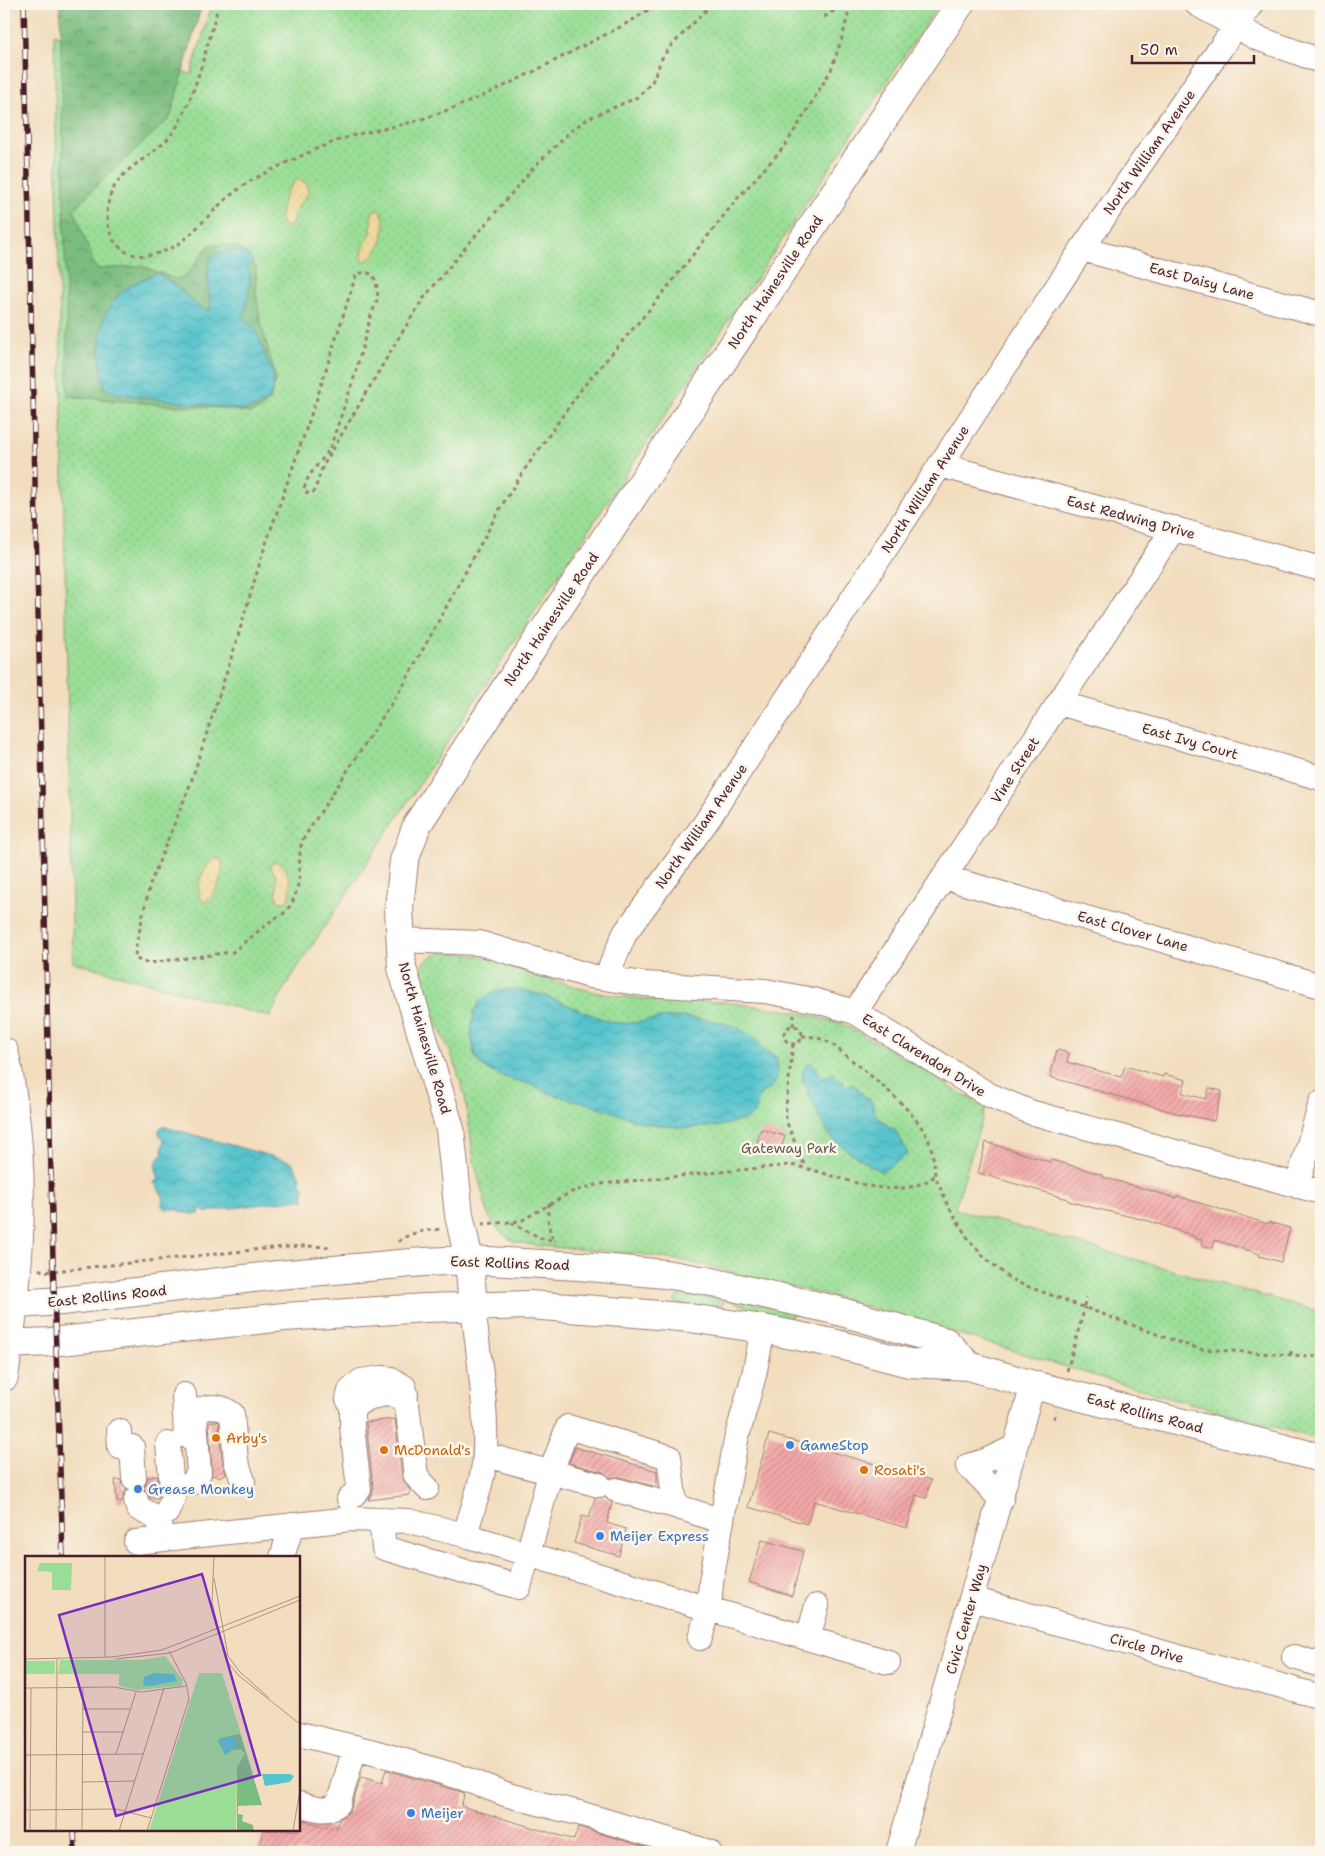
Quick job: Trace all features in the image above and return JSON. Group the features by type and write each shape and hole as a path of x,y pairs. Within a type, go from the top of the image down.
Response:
{"main road":[{"name":"North Hainesville Road","path":"473,1306 469,1260 459,1215 450,1129 402,968 399,908 404,861 416,825 960,4"},
{"path":"4,1052 12,1096 19,1161 18,1269 9,1305 4,1377"},
{"name":"East Rollins Road","path":"9,1305 145,1292 278,1275 469,1260 579,1266 650,1273 743,1289 835,1310 946,1342 969,1366"},
{"name":"East Rollins Road","path":"6,1344 51,1342 284,1317 364,1311 529,1305 636,1313 705,1320 763,1329 837,1344 909,1363 969,1366 1033,1385 1321,1458"}],"street":[{"path":"1197,4 1257,38 1321,61"},
{"name":"North William Avenue","path":"606,978 625,933 706,822 1082,248 1251,4"},
{"name":"East Daisy Lane","path":"1082,248 1321,314"},
{"name":"East Redwing Drive","path":"940,465 1321,569"},
{"name":"Vine Street","path":"855,1012 1174,528"},
{"name":"East Ivy Court","path":"1059,703 1321,778"},
{"name":"East Clover Lane","path":"944,876 1321,986"},
{"name":"East Clarendon Drive","path":"401,940 479,943 590,976 644,984 765,991 813,1000 855,1012 989,1095 1030,1112 1321,1192"},
{"path":"1297,1186 1321,1103"},
{"path":"465,1535 479,1487 485,1454 484,1418 473,1306"},
{"path":"700,1638 709,1609 711,1582 736,1440 754,1375 763,1329"},
{"path":"349,1499 359,1489 352,1427 352,1406 348,1399 350,1391 361,1381 382,1378 391,1379 404,1387 416,1476 427,1488"},
{"name":"Civic Center Way","path":"898,1852 1033,1385"},
{"path":"184,1395 186,1443 193,1482 198,1473 195,1417 208,1407 224,1408 232,1414 236,1461 243,1481"},
{"path":"381,1519 384,1548 519,1587 551,1471 568,1427 669,1457 675,1506"},
{"path":"125,1441 138,1508 160,1529"},
{"path":"160,1529 173,1498 168,1444"},
{"path":"1000,1500 968,1466 986,1461 1016,1447"},
{"path":"485,1454 518,1465 551,1471 675,1506 722,1521"},
{"path":"136,1542 160,1529 292,1525 334,1520 381,1519 409,1521 465,1535 888,1662"},
{"path":"282,1556 292,1525"},
{"name":"Circle Drive","path":"972,1599 1321,1697"},
{"path":"808,1638 817,1606"},
{"path":"1294,1658 1321,1665"},
{"path":"300,1734 355,1747 463,1778 508,1795 601,1819 709,1852"},
{"path":"300,1804 322,1810 336,1806 339,1802 355,1747"}],"path":[{"path":"219,4 193,89 178,125 171,137 163,145 130,168 111,193 107,216 109,231 119,246 132,254 139,256 152,255 162,252 185,239 234,192 267,172 354,135 424,118 513,83 628,23 656,4"},
{"path":"712,4 663,56 652,82 645,91 631,100 587,119 572,130 535,166 460,254 423,300 398,339 324,466 314,492 310,494 304,491 304,483 324,459 330,448 354,378 371,315 378,298 376,281 372,274 364,272 356,275 317,398 266,543 190,785 150,884 136,946 135,957 141,962 149,963 233,952 272,920 286,912 291,906 299,880 300,850 303,839 404,684 502,505 583,387 656,303 737,199 784,147 831,70 852,4"},
{"path":"824,17 844,4"},
{"path":"793,1026 794,1011"},
{"path":"793,1026 798,1028 802,1036"},
{"path":"793,1026 788,1029 784,1037 787,1042 792,1044 798,1043 802,1036"},
{"path":"802,1036 809,1036 829,1043 881,1085 904,1107 928,1139 932,1151 935,1176 958,1223 983,1256 996,1268 1021,1284 1200,1349 1321,1357"},
{"path":"792,1044 785,1114 805,1167"},
{"path":"491,1223 521,1221 571,1192 600,1184 790,1165 805,1167 864,1185 887,1189 914,1187 926,1183 935,1176"},
{"path":"550,1203 547,1216 548,1226 554,1241"},
{"path":"511,1223 542,1238 561,1242"},
{"path":"389,1246 407,1235 420,1230 433,1230"},
{"path":"34,1267 44,1272 272,1248 305,1246 342,1248"},
{"path":"1068,1368 1086,1297"},
{"path":"1290,1355 1291,1347"}],"green space":[{"path":"60,4 202,4 170,118 102,180 74,209 96,269 142,266 178,280 190,271 209,245 241,248 256,268 256,293 260,319 276,379 270,399 261,409 251,413 219,408 68,396"},
{"path":"212,4 939,4 286,985 270,1017 73,962 54,34 191,74"},
{"name":"Gateway Park","path":"442,952 499,959 545,978 598,993 651,1000 725,1002 791,1011 840,1023 899,1054 958,1092 986,1106 955,1209 1321,1312 1321,1440 1105,1379 833,1297 689,1262 641,1254 539,1246 515,1242 501,1233 489,1217 474,1161 465,1096 454,1061 424,994 421,975 423,963"},
{"path":"678,1296 717,1297 720,1300 711,1308 676,1304 675,1300"},
{"path":"728,1298 800,1312 791,1315 791,1319 794,1322 745,1314 750,1308 727,1300 720,1306 721,1310 717,1309 716,1306"}],"sand":[{"path":"299,179 307,184 308,193 297,208 291,226 285,227 281,215 283,201 290,188"},
{"path":"378,210 384,222 382,239 374,255 369,260 363,261 362,253 370,235 372,214 373,211"},
{"path":"214,859 221,859 221,877 213,895 205,902 199,892 200,880 206,867"},
{"path":"275,861 284,867 290,883 288,900 280,902 277,899 276,875 270,866"}],"water":[{"path":"222,252 245,252 253,261 248,265 250,286 244,320 249,323 258,335 271,369 273,378 272,392 265,402 244,410 119,394 106,389 101,372 100,339 102,325 106,313 120,293 157,273 173,283 201,309 210,311 208,272 211,258"},
{"path":"507,989 546,996 596,1017 617,1023 633,1023 673,1017 724,1023 741,1029 758,1039 761,1048 776,1057 777,1079 772,1088 761,1093 754,1114 746,1120 719,1126 684,1128 644,1123 590,1104 551,1094 535,1086 501,1076 485,1068 475,1056 471,1035 474,1012 480,1001 494,992"},
{"path":"812,1063 824,1078 834,1073 834,1077 844,1081 843,1085 847,1087 853,1084 865,1097 870,1099 877,1117 886,1123 889,1128 894,1128 908,1154 881,1172 851,1153 830,1136 807,1093 808,1086 802,1083 804,1068"},
{"path":"162,1126 292,1162 300,1176 301,1184 304,1186 304,1201 299,1199 206,1213 200,1209 199,1214 166,1209 162,1205 163,1196 154,1182 159,1180 155,1165 163,1152 164,1141 159,1134"}],"building":[{"path":"1057,1050 1069,1053 1067,1062 1121,1077 1125,1066 1163,1077 1164,1074 1186,1080 1182,1093 1206,1099 1209,1088 1222,1091 1214,1121 1176,1113 1050,1077"},
{"path":"761,1129 785,1136 780,1153 756,1146"},
{"path":"986,1142 1050,1162 1051,1160 1077,1167 1103,1175 1103,1177 1176,1198 1177,1196 1268,1224 1268,1222 1290,1228 1281,1262 1215,1240 1213,1248 1201,1245 1202,1240 1194,1238 1194,1236 1149,1221 1068,1201 1068,1199 978,1173"},
{"name":"McDonald's","path":"395,1419 402,1478 410,1490 410,1495 368,1500 372,1494 373,1487 366,1422"},
{"path":"209,1422 219,1422 222,1462 226,1474 217,1477 216,1475 212,1476"},
{"path":"769,1434 931,1480 926,1498 916,1495 907,1528 814,1501 807,1524 748,1507"},
{"path":"575,1447 657,1471 657,1487 620,1477 610,1478 603,1472 569,1463"},
{"path":"157,1476 159,1496 158,1498 150,1498 143,1488 148,1477"},
{"path":"115,1480 121,1480 122,1485 127,1490 123,1496 123,1501 117,1502"},
{"name":"Meijer Express","path":"605,1497 612,1503 607,1523 626,1529 619,1556 574,1543 582,1516 589,1518 595,1498"},
{"path":"762,1540 803,1551 792,1596 749,1582"},
{"name":"Meijer","path":"386,1770 465,1793 461,1806 574,1840 578,1827 656,1850 656,1852 258,1852 264,1831 300,1831 300,1819 336,1830 339,1819 349,1812 352,1806 361,1777 382,1783"}],"railway":[{"path":"24,4 53,1261 63,1556"},
{"path":"74,1831 75,1852"}],"place":[{"name":"Arby's","path":"216,1438"},
{"name":"GameStop","path":"790,1445"},
{"name":"McDonald's","path":"384,1450"},
{"name":"Rosati's","path":"864,1470"},
{"name":"Grease Monkey","path":"138,1489"},
{"name":"Meijer Express","path":"600,1536"},
{"name":"Meijer","path":"411,1813"}]}
